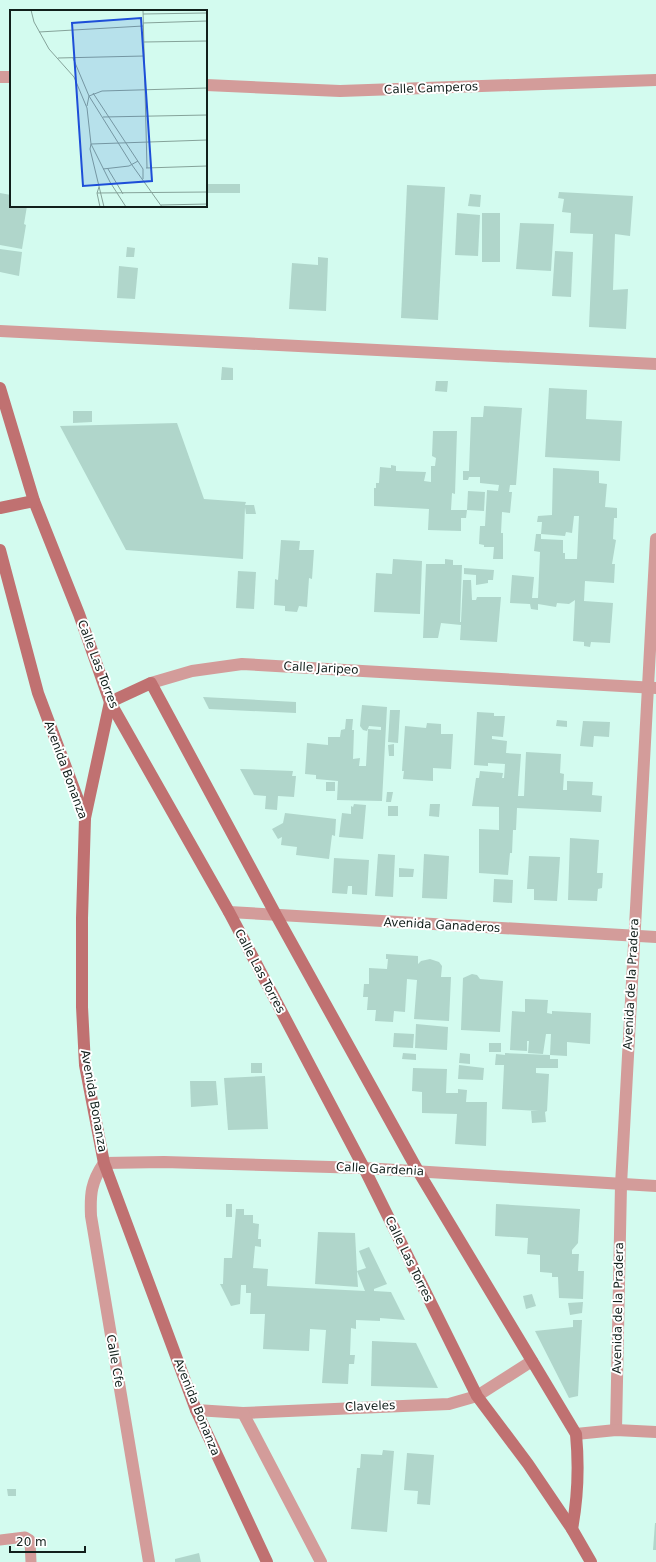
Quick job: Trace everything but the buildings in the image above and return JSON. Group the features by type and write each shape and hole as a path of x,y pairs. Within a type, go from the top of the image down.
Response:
{"street":[{"name":"Calle Camperos","path":"207,85 340,90 656,80"},
{"path":"0,331 656,364"},
{"name":"Calle Las Torres","path":"0,388 34,501 79,614 110,702 229,912 364,1168 477,1396 528,1464 572,1529 591,1562"},
{"path":"0,508 34,501"},
{"name":"Avenida de la Pradera","path":"616,1430 621,1185 633,936 652,688 656,539"},
{"name":"Avenida Bonanza","path":"0,550 38,693 85,818 82,918 82,1007 85,1065 104,1163 196,1410 267,1562"},
{"name":"Calle Jaripeo","path":"110,702 151,683 192,672 242,664 652,688"},
{"path":"151,683 276,915 418,1171 576,1434 579,1466 576,1509 572,1529"},
{"path":"85,818 110,702"},
{"name":"Avenida Ganaderos","path":"229,912 656,937"},
{"name":"Calle Gardenia","path":"104,1163 164,1162 364,1168 656,1186"},
{"name":"Calle Cfe","path":"104,1163 95,1176 90,1199 91,1216 149,1562"},
{"name":"Claveles","path":"196,1410 243,1413 450,1404 477,1396 532,1360"},
{"path":"243,1413 321,1562"},
{"path":"576,1434 616,1430 656,1432"}],"lane":[{"path":"0,1540 25,1537 30,1540 31,1562"}]}
